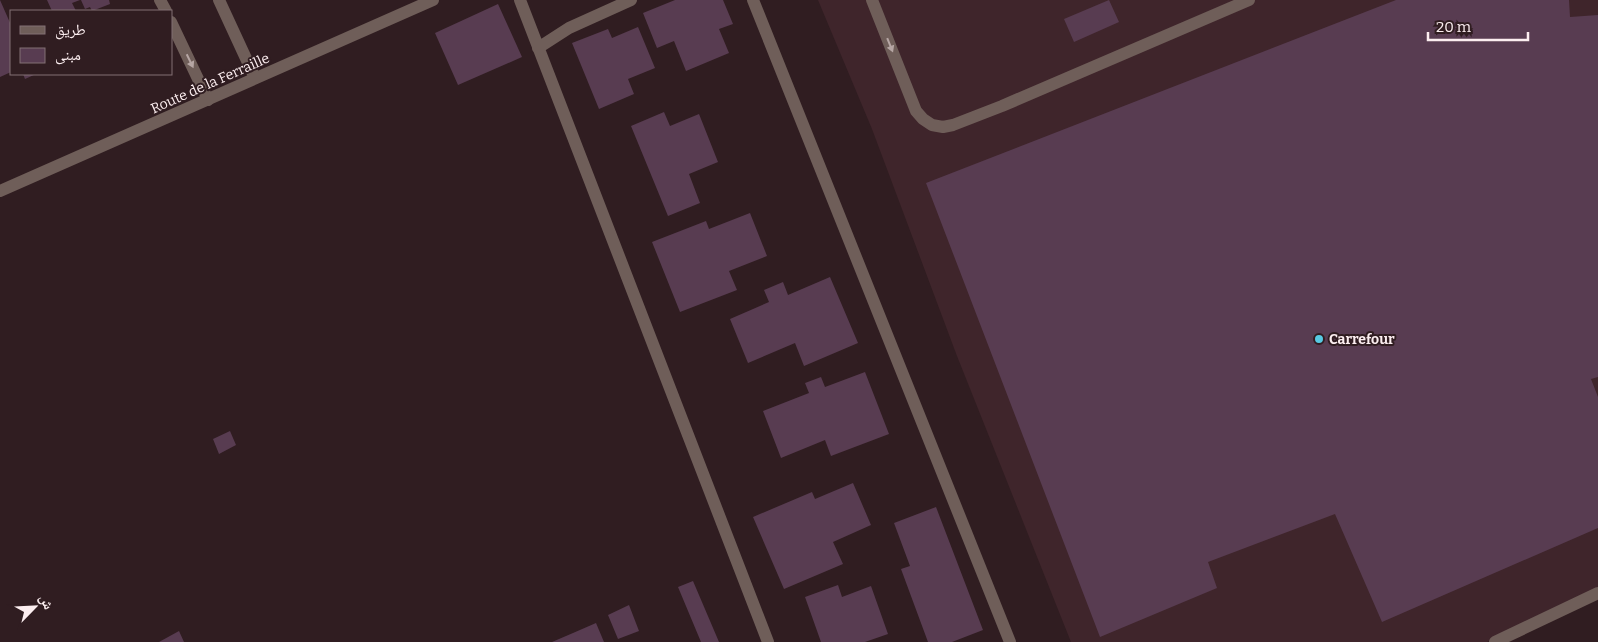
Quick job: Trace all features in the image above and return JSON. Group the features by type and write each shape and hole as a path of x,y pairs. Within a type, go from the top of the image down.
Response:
{"street":[{"path":"219,0 255,78"},
{"name":"Route de la Ferraille","path":"0,191 432,0"},
{"path":"520,0 768,642"},
{"path":"538,48 569,28 631,0"},
{"path":"753,0 1010,642"},
{"path":"872,0 916,111 932,125 943,127 1002,106 1249,0"},
{"path":"172,24 208,100"},
{"path":"1495,642 1598,593"}],"shaded area":[{"name":"Carrefour","path":"818,0 1598,0 1598,596 1487,642 1071,642 957,356 872,129"}],"building":[{"path":"0,0 10,23 10,72 0,77"},
{"path":"47,0 80,0 72,3 76,10 52,10"},
{"path":"81,0 109,0 110,4 95,10 92,10 90,7 85,9"},
{"path":"675,0 723,0 733,24 719,29 729,53 686,71 674,41 657,48 643,13"},
{"path":"1109,0 1119,22 1074,42 1064,19"},
{"name":"Carrefour","path":"1396,0 1569,0 1570,17 1598,15 1598,377 1591,379 1598,397 1598,528 1382,622 1335,514 1208,562 1217,588 1100,637 926,183"},
{"path":"498,4 522,57 458,85 435,33"},
{"path":"638,27 655,68 628,79 634,94 599,109 572,43 608,29 612,38"},
{"path":"23,75 34,75 25,79"},
{"path":"664,112 670,126 699,114 718,162 689,174 700,203 668,216 631,126"},
{"path":"750,213 767,256 729,271 737,290 680,312 652,242 706,221 709,229"},
{"path":"830,277 858,343 804,366 795,343 748,363 730,319 769,302 764,290 783,282 788,295"},
{"path":"865,372 889,434 831,456 825,440 781,458 763,411 809,393 805,383 821,377 825,387"},
{"path":"230,431 236,445 219,454 213,439"},
{"path":"853,483 871,525 833,542 843,564 784,589 753,517 812,492 815,499"},
{"path":"936,507 983,630 952,642 928,642 901,569 910,566 894,523"},
{"path":"693,581 719,642 701,642 678,587"},
{"path":"838,585 842,597 871,586 888,634 865,642 821,642 805,597"},
{"path":"629,605 639,631 618,639 608,615"},
{"path":"596,623 604,642 552,642 573,633"},
{"path":"179,631 184,642 159,642"}],"place":[{"name":"Carrefour","path":"1319,339"}]}
